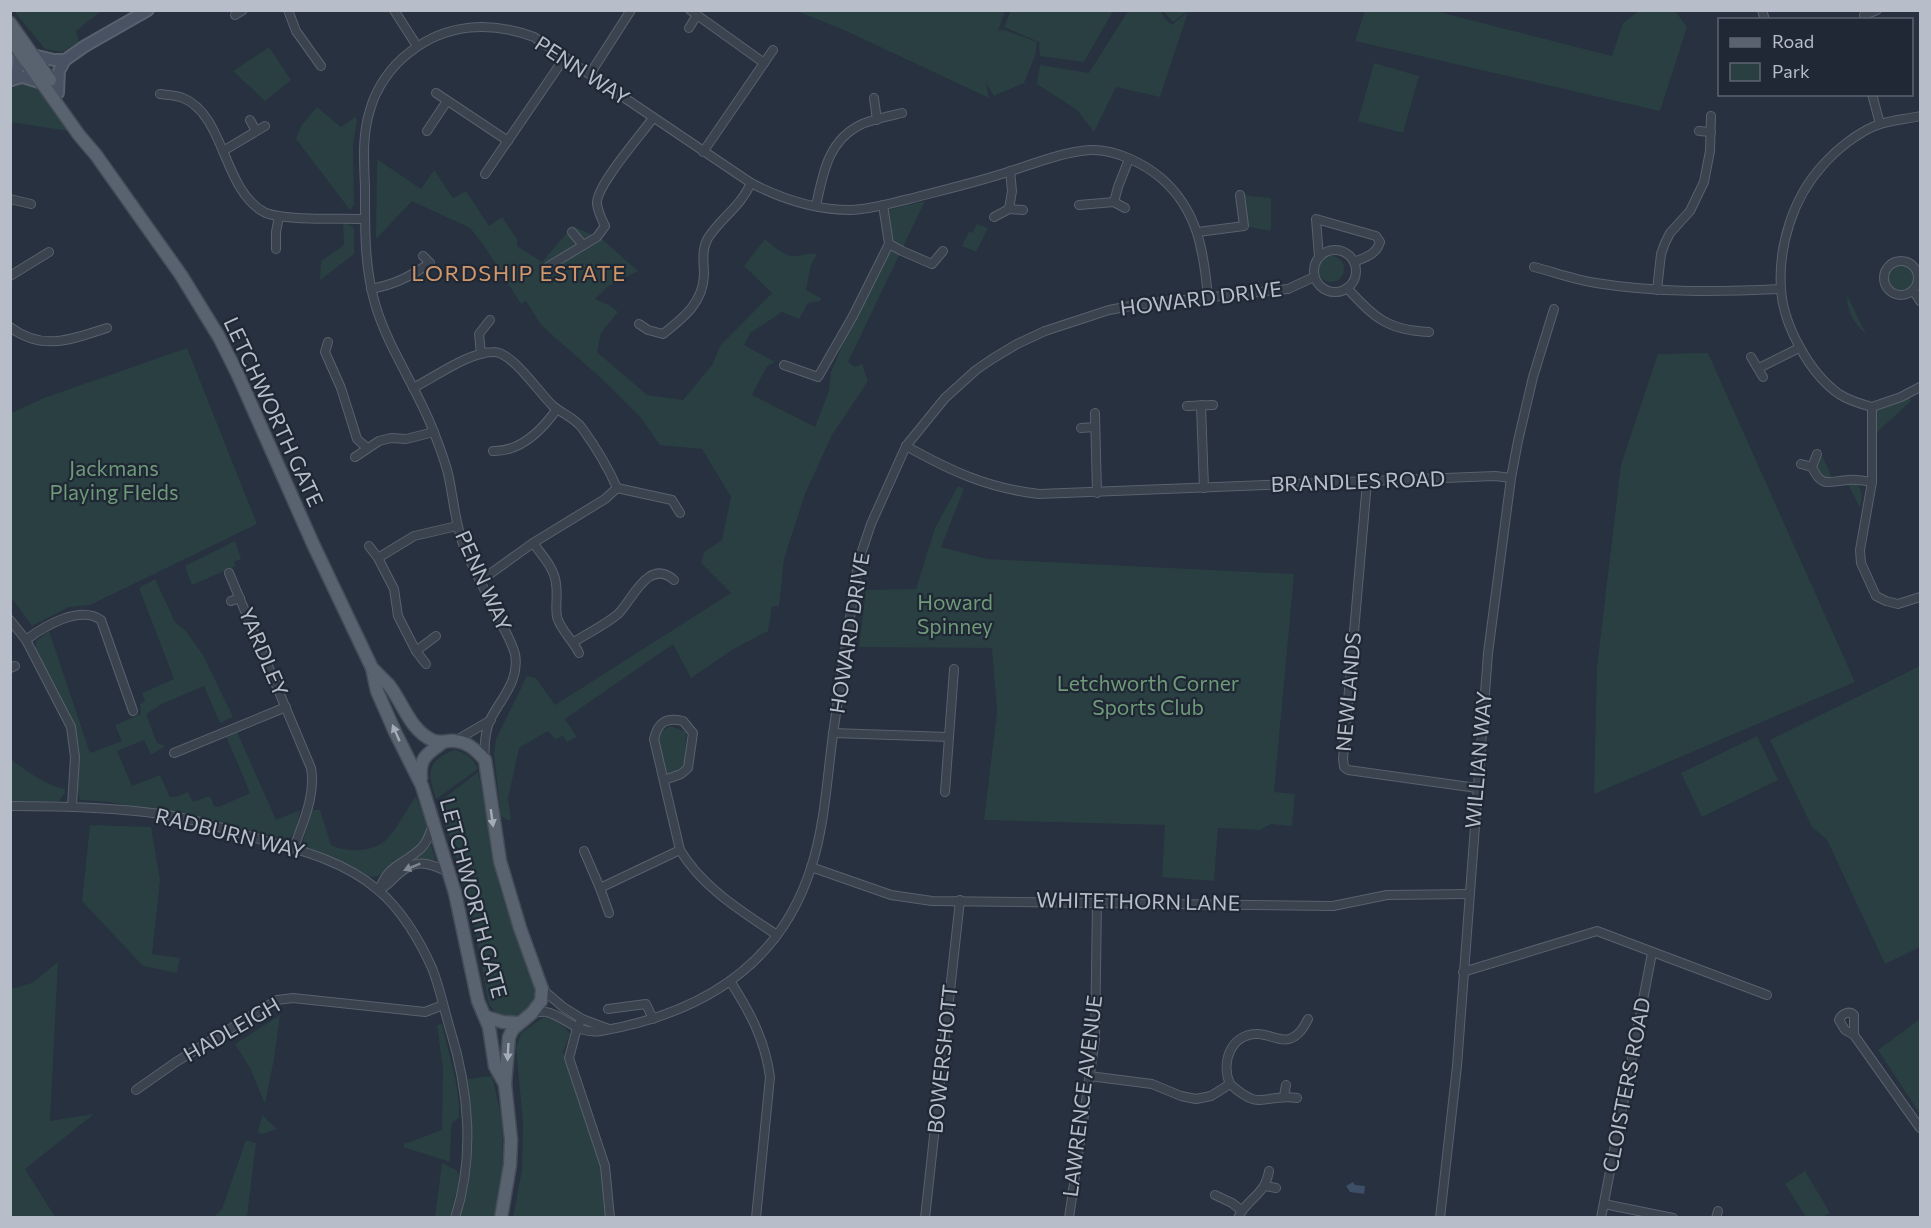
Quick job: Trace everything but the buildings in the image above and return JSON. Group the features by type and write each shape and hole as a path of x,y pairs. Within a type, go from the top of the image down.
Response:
{"main road":[{"name":"LETCHWORTH GATE","path":"10,23 91,140 96,155"},
{"name":"LETCHWORTH GATE","path":"10,38 180,275 219,337 345,614 372,668 377,691 407,759 422,786"},
{"name":"LETCHWORTH GATE","path":"372,668 389,686 411,722 421,732 431,740 449,742 476,749 484,760 500,861 520,928 542,989 541,1000 532,1013 519,1023 503,1022 486,1017 478,1001 450,873 422,786 420,766 427,753 449,742"},
{"path":"486,1017 495,1066 506,1084"},
{"path":"501,1218 510,1165 511,1140 506,1084 509,1037 519,1023"}],"street":[{"path":"58,93 59,71 65,60 148,10"},
{"path":"288,10 299,35 321,66"},
{"path":"394,10 417,46"},
{"path":"590,74 631,10"},
{"path":"1863,15 1877,10"},
{"path":"689,28 694,13 764,63"},
{"name":"PENN WAY","path":"484,760 486,736 491,720 503,702 516,672 514,654 466,551 457,526 449,475 434,432 377,309 371,289 365,246 365,138 370,109 375,96 393,68 417,46 442,33 478,27 498,27 534,37 751,183 784,199 816,206 851,210 883,205 1050,158 1091,150 1107,151 1144,166 1167,184 1181,199 1198,232 1205,266 1208,298"},
{"path":"11,80 18,68 19,50"},
{"path":"703,152 773,50"},
{"path":"33,55 65,60"},
{"path":"485,174 566,57"},
{"path":"11,80 30,78 42,83"},
{"path":"436,93 508,141"},
{"path":"160,94 183,98 197,107 204,115 223,151 234,178 250,201 264,212 279,216 365,219"},
{"path":"1873,96 1880,124"},
{"path":"874,98 877,120"},
{"path":"428,131 447,101"},
{"path":"816,206 823,171 836,143 861,125 902,113"},
{"path":"1658,290 1661,254 1665,243 1670,233 1690,211 1704,182 1709,160 1711,116"},
{"path":"1920,116 1880,124 1849,142 1822,165 1798,199 1784,248 1781,289 1788,320 1799,348 1822,378 1839,394 1872,407 1901,397 1920,387"},
{"path":"549,266 597,237 605,226 597,205 601,190 652,118"},
{"path":"250,120 256,131"},
{"path":"223,151 265,126"},
{"path":"1699,131 1711,132"},
{"path":"1114,202 1129,159"},
{"path":"1010,171 1012,191 1010,209"},
{"path":"639,324 648,330 663,334 693,307 702,293 703,257 708,238 741,201 751,183"},
{"path":"1198,232 1244,226 1240,195"},
{"path":"10,199 31,204"},
{"path":"1079,205 1114,202 1125,208"},
{"path":"784,365 818,377 853,316 889,244 883,205"},
{"path":"994,217 1010,209 1023,210"},
{"path":"276,249 279,216"},
{"path":"1319,257 1334,250 1348,255 1354,262 1355,277 1347,288 1334,292 1327,290 1314,277 1314,268 1319,257 1316,219 1376,236 1380,242 1378,249 1373,254 1354,262"},
{"path":"572,232 584,245"},
{"path":"889,244 932,264 943,251"},
{"path":"10,276 49,252"},
{"path":"371,289 397,283 411,276 430,263 423,256"},
{"path":"1898,261 1910,263 1917,272 1918,280 1913,290 1907,294 1898,295 1888,289 1885,284 1887,268 1898,261"},
{"path":"1534,267 1595,283 1658,290 1713,293 1781,289"},
{"name":"HOWARD DRIVE","path":"532,1013 546,1012 577,1028 597,1032 653,1019 697,1003 730,981 766,949 777,934 801,894 812,867 818,841 858,563 871,524 906,446 929,415 959,384 975,370 1017,344 1070,321 1109,310 1288,289 1314,277"},
{"path":"1347,288 1363,306 1396,328 1429,332"},
{"path":"1913,290 1920,301"},
{"name":"WILLIAN WAY","path":"1440,1218 1457,1066 1488,653 1511,478 1533,377 1554,309"},
{"path":"482,354 479,334 490,320"},
{"path":"11,330 30,338 58,342 73,340 107,328"},
{"path":"328,342 325,352 357,439 367,448"},
{"path":"1759,368 1799,348"},
{"path":"413,388 445,370 482,354 493,352 506,355 557,409 582,427 612,474 617,488"},
{"path":"1751,357 1763,377"},
{"path":"1201,405 1204,488"},
{"path":"1187,406 1213,405"},
{"path":"1872,407 1872,482 1860,550 1861,563 1876,596 1898,604 1920,597"},
{"path":"493,451 504,452 516,447 543,427 557,409"},
{"path":"1095,413 1097,493"},
{"path":"1081,428 1095,427"},
{"path":"355,457 379,441 391,438 406,439 434,432"},
{"name":"BRANDLES ROAD","path":"906,446 959,474 1003,489 1038,494 1495,476 1511,478"},
{"path":"1812,467 1817,454"},
{"path":"1801,464 1812,467 1818,478 1828,483 1847,480 1872,482"},
{"name":"NEWLANDS","path":"1367,482 1342,759 1344,767 1348,770 1477,788"},
{"path":"617,488 672,500 680,513"},
{"path":"480,581 534,543 605,499 617,488"},
{"path":"378,558 414,536 457,526"},
{"path":"534,543 554,574 557,618 579,653"},
{"path":"369,546 394,589 398,616 416,651 426,664"},
{"name":"YARDLEY","path":"229,573 313,776 311,797 294,848"},
{"path":"574,642 617,614 644,580 660,574 665,574 674,580"},
{"name":"YARDLEY","path":"231,601 240,597"},
{"path":"26,640 46,627 76,614 95,615 101,620 134,701 133,711"},
{"path":"10,620 26,640 71,727 75,757 72,806"},
{"path":"416,651 436,636"},
{"path":"945,792 954,669"},
{"name":"YARDLEY","path":"174,753 186,753 286,707"},
{"path":"664,780 684,772 689,764 693,733 683,721 671,719 662,722 656,728 654,739 680,850 689,865 711,888 777,934"},
{"name":"PENN WAY","path":"449,742 491,720"},
{"path":"833,733 949,737"},
{"name":"RADBURN WAY","path":"10,806 72,806 171,816 294,848 343,867 379,890 411,930 432,969 458,1056 468,1131 465,1182 455,1218"},
{"path":"379,890 384,877 391,870 421,849 429,837 433,823"},
{"path":"600,888 680,850"},
{"path":"584,851 609,913"},
{"path":"379,890 390,885 405,868 418,863 433,865 450,873"},
{"name":"WHITETHORN LANE","path":"812,867 891,895 922,900 1334,906 1388,895 1469,894"},
{"name":"BOWERSHOTT","path":"925,1218 960,900"},
{"name":"LAWRENCE AVENUE","path":"1069,1218 1096,1019 1097,902"},
{"path":"1463,972 1597,931 1767,995"},
{"name":"CLOISTERS ROAD","path":"1601,1218 1652,953"},
{"path":"730,981 755,1023 767,1055 770,1077 756,1218"},
{"path":"542,989 582,1019 609,1029"},
{"name":"HADLEIGH","path":"136,1090 176,1062 277,1000 293,998 424,1012 443,1005"},
{"path":"608,1009 646,1004 653,1019"},
{"path":"582,1019 577,1028 569,1058 605,1166 610,1218"},
{"path":"1297,1098 1284,1096 1266,1101 1255,1100 1241,1094 1230,1084 1226,1070 1227,1058 1237,1042 1257,1034 1282,1040 1293,1038 1301,1031 1308,1019"},
{"path":"1854,1035 1920,1128"},
{"path":"1089,1076 1152,1084 1181,1096 1196,1099 1211,1096 1230,1084"},
{"path":"1284,1096 1286,1085"},
{"path":"1215,1195 1232,1203 1240,1214 1265,1186 1269,1171"},
{"path":"1265,1186 1276,1188"},
{"path":"1604,1204 1673,1218"}],"green space":[{"path":"1011,10 1113,11 1084,62 1040,56 1039,42 1004,27"},
{"path":"1365,10 1435,11 1612,56 1623,23 1639,11 1675,11 1687,27 1660,111 1355,41"},
{"path":"14,11 101,11 76,31 79,42 62,52 45,49"},
{"path":"797,11 1005,11 998,31 1004,30 1037,42 1035,56 1024,83 994,96 986,83 989,98 846,31"},
{"path":"1128,11 1161,11 1164,18 1172,25 1188,12 1160,97 1116,87 1094,132 1077,110 1037,84 1040,65 1089,73"},
{"path":"1163,11 1188,11 1173,22"},
{"path":"269,47 291,80 265,101 233,71"},
{"path":"1374,63 1419,76 1403,133 1358,121"},
{"path":"19,84 33,85 43,89 69,131 11,122 10,89"},
{"path":"317,107 341,127 355,117 357,120 353,146 354,205 350,210 296,139 301,126"},
{"path":"377,159 421,189 434,170 453,198 466,191 489,226 502,217 517,239 517,246 542,262 573,226 603,240 638,271 607,287 595,299 618,312 601,333 597,352 647,395 683,400 712,365 720,346 772,293 744,266 765,239 789,256 817,254 811,265 806,290 821,298 820,301 808,303 799,319 782,312 750,333 744,345 775,362 767,366 752,395 815,427 829,391 831,372 853,320 893,240 888,210 925,201 848,362 855,367 862,364 868,381 832,435 805,494 784,559 779,606 772,606 768,631 732,650 691,678 673,644 565,719 577,737 567,742 563,736 555,739 548,731 519,748 508,799 511,820 501,816 494,754 496,739 527,676 536,678 555,705 731,593 701,563 704,552 722,540 731,497 702,449 660,445 641,418 602,379 541,325 526,301 521,304 483,244 470,228 412,201 376,239"},
{"path":"1240,195 1271,198 1271,231 1244,226"},
{"path":"343,223 354,228 354,254 320,280 321,261 344,245"},
{"path":"977,224 988,228 976,252 962,246 969,231 972,233"},
{"path":"1331,256 1340,260 1344,269 1340,278 1331,282 1322,278 1318,269 1322,260"},
{"path":"1901,264 1911,268 1915,278 1911,288 1901,292 1891,288 1887,278 1891,268"},
{"path":"1847,295 1866,334 1852,316"},
{"name":"Jackmans Playing FIelds","path":"187,348 257,524 90,605 69,607 32,626 11,597 11,413 44,398"},
{"path":"1708,353 1855,682 1594,794 1597,667 1621,465 1658,354"},
{"path":"1907,394 1911,401 1873,436 1872,407"},
{"path":"1820,456 1823,457 1832,478 1827,479 1819,475 1817,467"},
{"path":"1847,482 1857,485 1861,491 1860,508"},
{"name":"Letchworth Corner Sports Club","path":"958,486 964,489 941,547 987,559 1294,574 1274,792 1295,794 1292,826 1271,824 1260,830 1218,828 1214,881 1162,877 1165,825 984,820 997,711 992,648 859,647 866,590 916,589 935,528"},
{"path":"235,541 241,559 234,562 236,566 192,585 185,566"},
{"path":"155,579 175,622 185,630 203,655 233,717 220,723 204,686 162,704 146,714 157,743 166,746 151,755 144,740 117,751 132,786 160,775 170,797 188,792 193,802 210,796 214,806 219,807 250,793 226,736 237,732 276,820 300,810 296,830 291,837 284,839 193,817 109,802 80,800 78,744 75,733 66,709 36,650 36,641 49,631 90,753 122,741 115,725 141,714 140,704 145,701 142,693 174,679 139,588"},
{"path":"1920,666 1920,947 1885,964 1827,840 1812,827 1770,740"},
{"path":"670,726 686,732 685,764 678,770 667,774 657,738 661,731"},
{"path":"1757,736 1778,780 1702,817 1681,773"},
{"path":"454,750 469,756 478,769 436,799 431,782 431,769 438,759"},
{"path":"11,760 43,781 65,789 65,793 59,801 11,802"},
{"path":"478,772 502,895 536,979 537,990 534,1005 526,1012 516,1016 498,1015 489,1005 474,924 439,802"},
{"path":"416,796 426,824 423,840 420,845 377,876 368,876 306,847 303,842 312,810 320,810 331,845 352,850 374,847 390,836"},
{"path":"90,825 151,827 160,880 152,954 180,958 177,973 143,966 82,901"},
{"path":"431,845 436,860 417,859 409,862"},
{"path":"58,962 50,1121 94,1114 25,1169 55,1217 11,1217 11,989 32,983"},
{"path":"280,1015 265,1104 250,1068 235,1044"},
{"path":"544,1017 558,1023 570,1034 563,1052 600,1160 606,1217 513,1218 522,1169 523,1123 516,1048 521,1033"},
{"path":"1920,1019 1920,1114 1878,1050"},
{"path":"442,1024 456,1083 459,1107 459,1118 452,1123 451,1128 450,1162 403,1147 404,1144 442,1130 443,1069 437,1025"},
{"path":"492,1076 503,1141 501,1182 495,1217 460,1218 469,1183 472,1149 467,1079"},
{"path":"262,1115 277,1129 262,1134 258,1132"},
{"path":"246,1140 256,1143 247,1217 214,1217 222,1209"},
{"path":"442,1163 456,1170 460,1177 450,1217 435,1217"},
{"path":"1805,1171 1830,1213 1822,1217 1806,1217 1785,1184"}],"water":[{"path":"1353,1182 1355,1185 1365,1186 1364,1194 1350,1192 1346,1186"}],"district":[{"name":"LORDSHIP ESTATE","path":"519,273"}],"park label":[{"name":"Howard Spinney","path":"955,615"}]}
